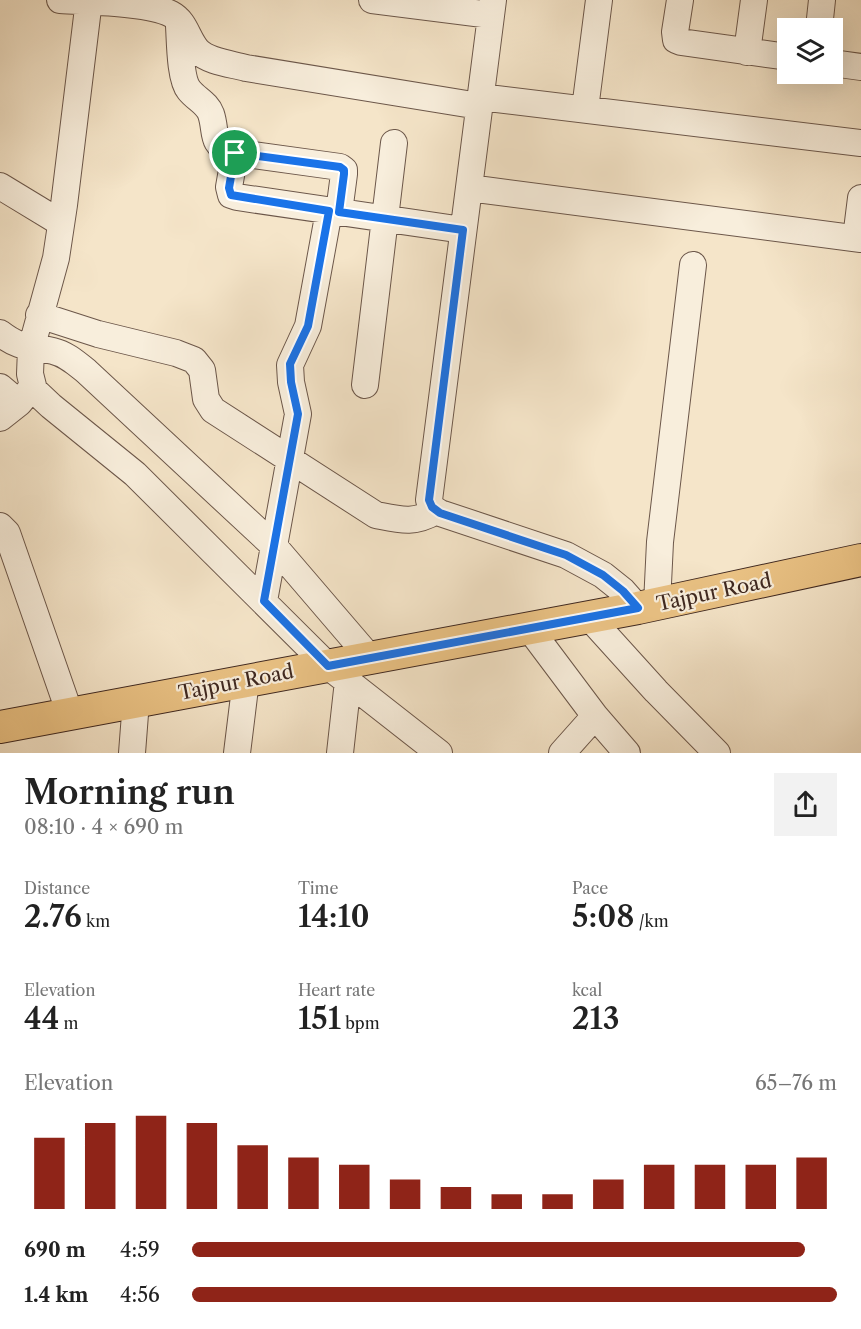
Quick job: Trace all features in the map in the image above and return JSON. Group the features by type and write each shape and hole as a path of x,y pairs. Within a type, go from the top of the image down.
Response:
{"main road":[{"name":"Tajpur Road","path":"0,727 246,680 338,674 370,658 648,606 861,560"}],"street":[{"path":"60,0 152,7 172,14 182,22 199,52 246,68 480,101 585,109 861,143"},
{"path":"372,0 492,8 430,491 429,500 436,511 566,555 603,575 623,591 648,606 660,542 693,265"},
{"path":"585,109 599,0"},
{"path":"680,0 676,40 777,56"},
{"path":"747,52 754,0"},
{"path":"820,18 822,0"},
{"path":"13,399 30,374 30,348 56,258 89,1"},
{"path":"178,19 184,79 188,89 208,108 216,141 223,149 235,153 340,167 344,170 308,326 290,364 291,382 298,414 264,601"},
{"path":"843,65 861,67"},
{"path":"365,385 394,143"},
{"path":"235,153 229,188 231,195 463,230"},
{"path":"0,186 61,223"},
{"path":"469,188 859,238 861,198"},
{"path":"39,315 194,360 202,370 206,399 213,410 376,515 400,520 414,520 436,511"},
{"path":"0,333 11,342 55,352 71,359 86,371 274,546 370,658"},
{"path":"13,399 34,390 135,474 338,674 439,753"},
{"path":"0,526 7,533 70,714"},
{"path":"589,617 717,753"},
{"path":"529,628 595,716 627,753"},
{"path":"338,674 340,753"},
{"path":"237,753 246,680"},
{"path":"132,753 136,701"},
{"path":"562,753 595,716"}],"route":[{"path":"235,153 340,167 344,170 344,174 339,212 463,230 430,491 429,500 432,507 440,513 566,555 603,575 623,591 638,608 328,666 264,601 297,427 298,414 291,382 290,364 308,326 329,211 231,195 229,188 235,153"}]}
